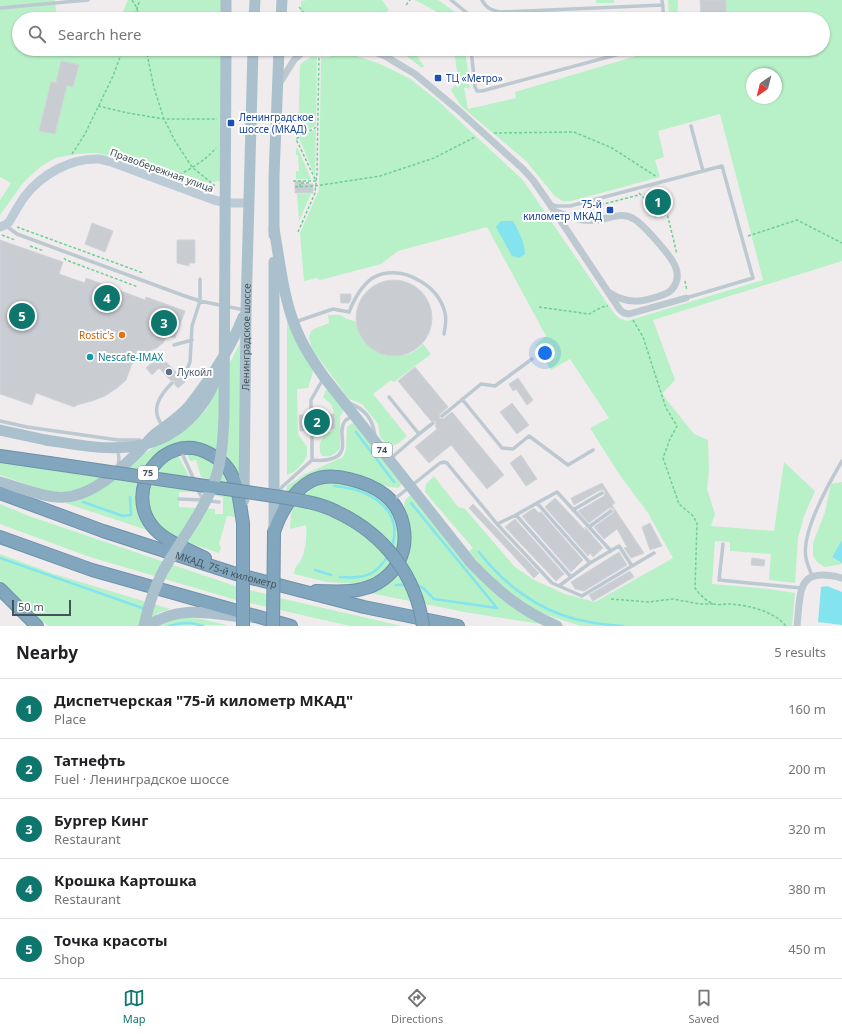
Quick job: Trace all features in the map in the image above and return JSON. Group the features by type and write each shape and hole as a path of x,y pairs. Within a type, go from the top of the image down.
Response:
{"highway":[{"name":"75","path":"236,574 174,542 153,528 142,505 142,491 145,480 152,467 170,452 180,449 194,448 204,450 223,462 229,471 236,487 244,523"},
{"path":"0,456 288,498 315,504 337,512 361,525 371,533 399,562 417,597 423,626"},
{"path":"272,623 274,532 277,521 295,495 306,484 318,478 334,477 363,483 378,490 392,501 397,508 403,523 404,541 397,566 389,575 377,584 363,589 299,591"},
{"name":"МКАД, 75-й километр","path":"0,493 103,531 236,574 364,607 458,626"},
{"name":"Ленинградское шоссе","path":"243,626 244,523"},
{"path":"0,537 92,570 272,623 290,626"},
{"path":"0,590 38,626"}],"main road":[{"path":"226,0 226,12"},
{"path":"254,12 255,0"},
{"path":"144,626 151,597 157,584 171,557 204,504 218,472 224,417 226,56"},
{"name":"Ленинградское шоссе","path":"244,523 248,203 253,56"},
{"path":"274,532 274,176 280,56"},
{"name":"74","path":"274,229 288,305 306,350 324,377 472,563 492,585 513,602 535,616 557,626"},
{"path":"0,482 53,497 65,497 78,495 114,473 136,454 154,435 188,406 205,384 237,332 246,311"},
{"path":"0,430 59,442 102,448 129,447 154,442 178,430 202,407 218,374 224,350"},
{"path":"148,626 155,621 170,615 194,611 272,623"}],"street":[{"path":"278,86 294,60 298,56"},
{"path":"384,56 415,74 523,168 549,203 615,305 624,313 629,314 686,298"},
{"name":"Правобережная улица","path":"5,225 25,196 36,184 60,167 84,160 100,159 114,163 204,197 227,203 248,203"},
{"path":"554,211 582,220 595,220 624,215 634,219 647,230 673,261 677,271 675,285 670,291 660,295 635,302 616,297 606,291"},
{"path":"797,626 801,588 805,581 812,576 824,574 842,578"}],"lane":[{"path":"0,8 88,0"},
{"path":"451,0 467,12"},
{"path":"482,0 484,5 491,10 500,12 663,5"},
{"path":"662,0 664,12"},
{"path":"472,56 475,87 478,91 612,56"},
{"path":"691,126 704,171"},
{"path":"549,203 556,206 570,206 722,166 753,278 686,298"},
{"path":"5,225 17,234 182,295 200,301 246,311"},
{"path":"294,322 333,309 349,312 363,286 371,280 382,274 403,274 418,279 430,289 439,300 445,312 446,325 444,334"},
{"path":"180,376 187,369 190,362 194,318 200,301 200,279"},
{"path":"174,345 192,340"},
{"path":"442,416 481,384 495,386 532,360"},
{"path":"311,415 311,400 324,377"},
{"path":"164,428 158,420 156,408 161,396 172,383"},
{"path":"389,397 419,434"},
{"path":"462,399 502,448 513,449 529,436 568,465 592,450"},
{"path":"344,401 360,407 374,424 375,441"},
{"path":"312,460 324,462 340,454 343,448 342,428 345,421 354,414"},
{"path":"0,421 27,427 118,440 140,440 154,435"},
{"path":"390,459 433,423"},
{"path":"274,501 282,487 312,460 312,430"},
{"path":"103,438 114,444 118,451 119,464 114,473"},
{"path":"180,449 203,500"},
{"path":"812,576 806,558 806,548 811,524 828,483 842,461"},
{"path":"392,501 440,463 448,463 498,524 552,583 582,596 654,553"},
{"path":"498,524 557,492 611,551"},
{"path":"574,510 602,493"},
{"path":"179,499 219,502"},
{"path":"537,503 590,563"},
{"path":"590,527 611,511"},
{"path":"516,515 571,577"},
{"path":"723,544 719,580 801,588"},
{"path":"559,586 590,563 619,546 632,566"}],"path":[{"path":"132,0 138,12"},
{"path":"136,12 140,0"},
{"path":"406,5 410,0"},
{"path":"299,7 304,12"},
{"path":"69,159 85,134 114,76 121,56"},
{"path":"147,56 154,88 164,119 175,141 192,167 214,186"},
{"path":"298,232 315,193 319,56"},
{"path":"98,106 128,114 164,119 220,119"},
{"path":"316,181 296,138 318,126"},
{"path":"495,137 490,133 574,132 612,148 660,179 654,181"},
{"path":"295,187 315,186 380,176 434,158 483,133"},
{"path":"171,179 211,154 219,143"},
{"path":"293,181 316,181"},
{"path":"300,187 300,183 308,183 308,181"},
{"path":"204,197 207,190 214,186 221,185"},
{"path":"596,206 639,195"},
{"path":"742,238 797,220 842,243"},
{"path":"5,225 14,226 143,273"},
{"path":"29,245 50,251"},
{"path":"61,255 66,260 138,287"},
{"path":"539,308 589,314 602,307 615,305"},
{"path":"629,314 643,337 666,408 677,426 670,439 663,458 680,504 693,516 697,523 695,588 698,593 713,604"},
{"path":"611,599 648,602 673,599 700,604 730,604 764,611 777,618 786,626"}],"green space":[{"path":"0,0 55,0 57,12 12,12 12,56 221,56 221,181 189,184 117,157 96,153 76,154 55,158 40,167 23,183 0,215 0,200 11,183 0,177"},
{"path":"128,0 221,0 221,12 123,12"},
{"path":"382,0 389,10 387,12 300,12 301,1"},
{"path":"415,0 438,0 455,12 437,12"},
{"path":"596,0 614,0 614,3 596,3"},
{"path":"668,0 678,0 677,12 669,12"},
{"path":"726,0 842,0 842,261 653,320 675,380 662,394 694,434 708,440 709,470 707,489 715,514 711,526 774,531 784,462 815,491 804,516 798,538 795,583 769,580 771,554 730,551 730,542 715,541 712,584 795,593 792,626 581,626 555,618 522,602 496,582 469,551 473,548 425,492 426,484 434,476 458,507 465,509 515,567 534,580 565,594 595,602 673,558 648,513 619,474 590,428 609,418 570,359 551,370 535,345 546,336 487,227 398,251 381,264 320,280 317,278 304,281 300,233 319,190 321,57 330,56 356,56 378,63 409,78 437,100 523,180 613,312 619,318 627,321 763,280 720,114 658,131 664,157 655,160 660,177 571,201 562,201 554,195 526,161 461,106 451,90 455,85 459,88 455,56 466,56 470,89 464,87 468,109 516,98 515,92 636,56 830,56 830,12 726,12"},
{"path":"406,56 417,56 424,66 422,68"},
{"path":"311,57 317,57 316,125 298,136 300,65"},
{"path":"316,129 315,176 299,138"},
{"path":"296,148 298,149 311,179 296,179 296,171 299,171"},
{"path":"297,194 311,194 299,221"},
{"path":"287,313 314,369 308,388 297,389 298,434 307,447 307,455 305,460 294,472 287,475"},
{"path":"328,315 340,315 355,321 365,341 370,347 382,354 398,356 408,354 423,344 431,354 394,382 391,380 373,394 407,436 399,443 392,446 388,445 380,437 378,424 362,404 349,399 312,349 309,338 311,331 329,323"},
{"path":"240,343 240,480 225,459 216,450 196,442 174,447 155,456 149,461 140,475 136,491 137,508 150,531 65,503 74,501 154,447 176,437 194,423 206,410"},
{"path":"326,390 328,390 344,410 340,417 340,448 334,454 329,456 321,455 320,450 321,442 324,436 335,429 334,413 331,404 323,397"},
{"path":"352,423 355,424 402,482 401,485 398,488 384,486 350,474 286,495 287,486 305,474 343,457 346,450 347,427"},
{"path":"187,454 208,456 228,475 235,502 235,517 227,516 219,544 221,547 219,553 174,538 158,526 149,512 148,485 151,476 165,461 178,455 197,492 179,492 179,507 215,509 215,514 223,514 223,497 213,495 208,479 201,477 196,460 190,461"},
{"path":"0,462 103,478 73,492 46,491 0,475"},
{"path":"340,482 377,494 393,511 400,532 397,556 386,571 369,582 357,584 327,582 294,574 304,552 306,543 306,525 290,529 293,508 312,488 319,483"},
{"path":"842,482 842,540 832,557 842,564 825,567 817,562 813,556 813,543 825,512 831,484"},
{"path":"411,495 444,536 540,624 464,612 370,593 371,591 385,584 409,526 404,505 407,498"},
{"path":"0,504 29,516 235,586 284,599 402,626 350,626 236,600 90,557 0,524"},
{"path":"0,554 54,574 170,609 158,613 140,626 48,626 0,581"},
{"path":"180,617 201,619 227,625 157,626"}],"water":[{"path":"501,221 513,221 519,232 523,241 525,254 519,258 512,256 496,227"},
{"path":"842,540 842,563 832,557"},
{"path":"827,586 842,592 842,625 818,622 821,587"}],"building":[{"path":"700,0 726,0 726,12 701,12"},
{"path":"61,61 79,65 73,87 67,85 55,134 39,131 51,82 56,83"},
{"path":"295,181 303,181 303,184 313,184 313,193 295,193"},
{"path":"662,190 668,210 655,214 649,194"},
{"path":"92,223 113,231 105,252 85,244"},
{"path":"0,240 63,262 59,274 85,283 86,278 145,300 146,297 185,311 175,338 167,336 163,343 157,348 148,351 137,350 126,380 105,396 74,407 36,393 32,405 0,394"},
{"path":"177,240 195,240 195,263 189,263 189,266 177,263"},
{"path":"387,280 401,280 415,286 426,297 432,311 432,325 429,333 421,345 415,350 401,356 387,356 373,350 362,339 356,325 356,311 362,297 373,286"},
{"path":"340,294 351,294 349,303 341,303"},
{"name":"Лукойл","path":"162,358 178,374 177,378 182,378 185,382 178,388 174,381 170,380 159,368 152,375 146,368 155,360"},
{"path":"415,367 448,407 440,414 439,418 443,419 452,412 504,475 487,489 451,445 429,463 415,447 437,429 435,426 435,421 431,421 398,381"},
{"path":"518,378 533,400 527,405 516,389 513,391 509,384"},
{"path":"512,403 529,425 517,434 500,412"},
{"path":"334,414 335,429 315,430 314,427 312,427 309,430 300,431 299,415 308,415 309,418 311,418 314,415"},
{"path":"521,455 537,479 526,486 510,463"},
{"path":"602,483 615,503 612,505 644,553 631,558 624,548 627,547 617,529 604,539 594,527 613,513 613,508 609,508 589,523 578,511 604,496 604,490 600,490 574,505 571,498"},
{"path":"555,498 586,531 585,527 603,548 593,557 590,553 588,556 545,507"},
{"path":"473,504 539,573 534,578 469,508"},
{"path":"534,508 539,513 541,512 583,560 571,572 522,516"},
{"path":"515,519 564,574 556,581 505,527"},
{"path":"650,523 662,546 650,550 642,527"},
{"path":"619,552 627,565 584,591 575,589 571,582"},
{"path":"752,558 765,560 764,566 751,565"},
{"path":"630,571 634,577 593,601 589,595"}],"waterway":[{"path":"356,432 394,482"},
{"path":"334,486 359,491 371,496 381,503 389,512 393,522 394,535 391,549"},
{"path":"83,502 123,516 131,515 130,497"},
{"path":"411,503 497,608 434,599 422,587 415,586"},
{"path":"479,552 510,584 534,602 547,609 575,619 599,624 623,626"},
{"path":"340,577 368,575 379,568 388,555"},
{"path":"0,558 145,609"},
{"path":"315,570 331,575"},
{"path":"396,585 408,585"},
{"path":"169,626 186,623 203,626"}],"place":[{"name":"ТЦ «Метро»","path":"438,78"},
{"name":"Ленинградское шоссе (МКАД)","path":"231,123"},
{"name":"Диспетчерская \"75-й километр МКАД\"","path":"658,202"},
{"name":"75-й километр МКАД","path":"610,210"},
{"name":"Крошка Картошка","path":"107,298"},
{"name":"Точка красоты","path":"22,316"},
{"name":"Бургер Кинг","path":"164,323"},
{"name":"Rostic's","path":"122,335"},
{"name":"Nescafe-IMAX","path":"90,357"},
{"name":"Лукойл","path":"169,372"},
{"name":"Татнефть","path":"317,422"}]}
